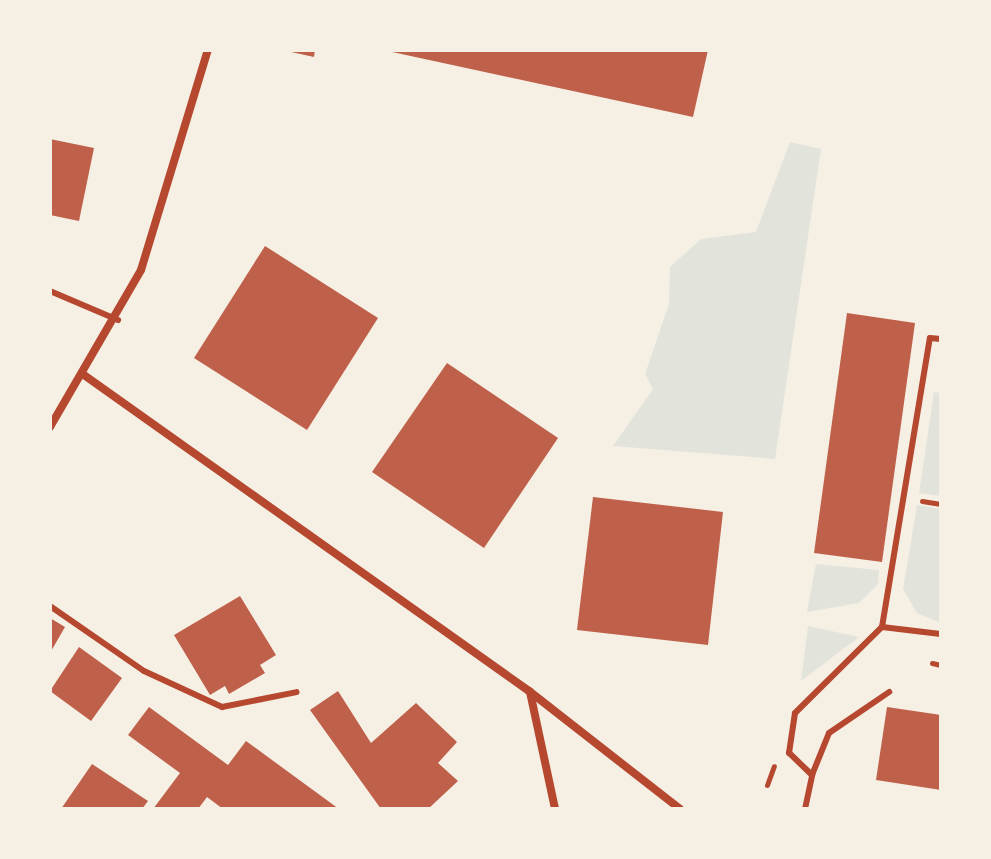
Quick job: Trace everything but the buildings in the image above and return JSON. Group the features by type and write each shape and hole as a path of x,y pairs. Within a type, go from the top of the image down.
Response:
{"street":[{"path":"50,427 118,320 161,218 208,50"},
{"path":"84,375 529,691 680,809"},
{"path":"529,691 555,809"}],"lane":[{"path":"50,291 118,320"},
{"path":"812,775 789,753 795,713 882,627 930,338 941,339"},
{"path":"50,606 144,671 222,707 297,692"},
{"path":"882,627 941,634"},
{"path":"805,809 812,775 829,733 889,692"}],"path":[{"path":"932,663 941,665"}],"shaded area":[{"path":"790,142 821,149 775,459 613,446 653,389 645,374 669,304 670,267 701,239 756,232"},
{"path":"934,392 941,393 941,496 919,493"},
{"path":"917,505 941,509 941,623 917,613 903,589"},
{"path":"816,564 879,570 878,584 859,603 807,612"},
{"path":"808,626 859,637 801,681"}]}
